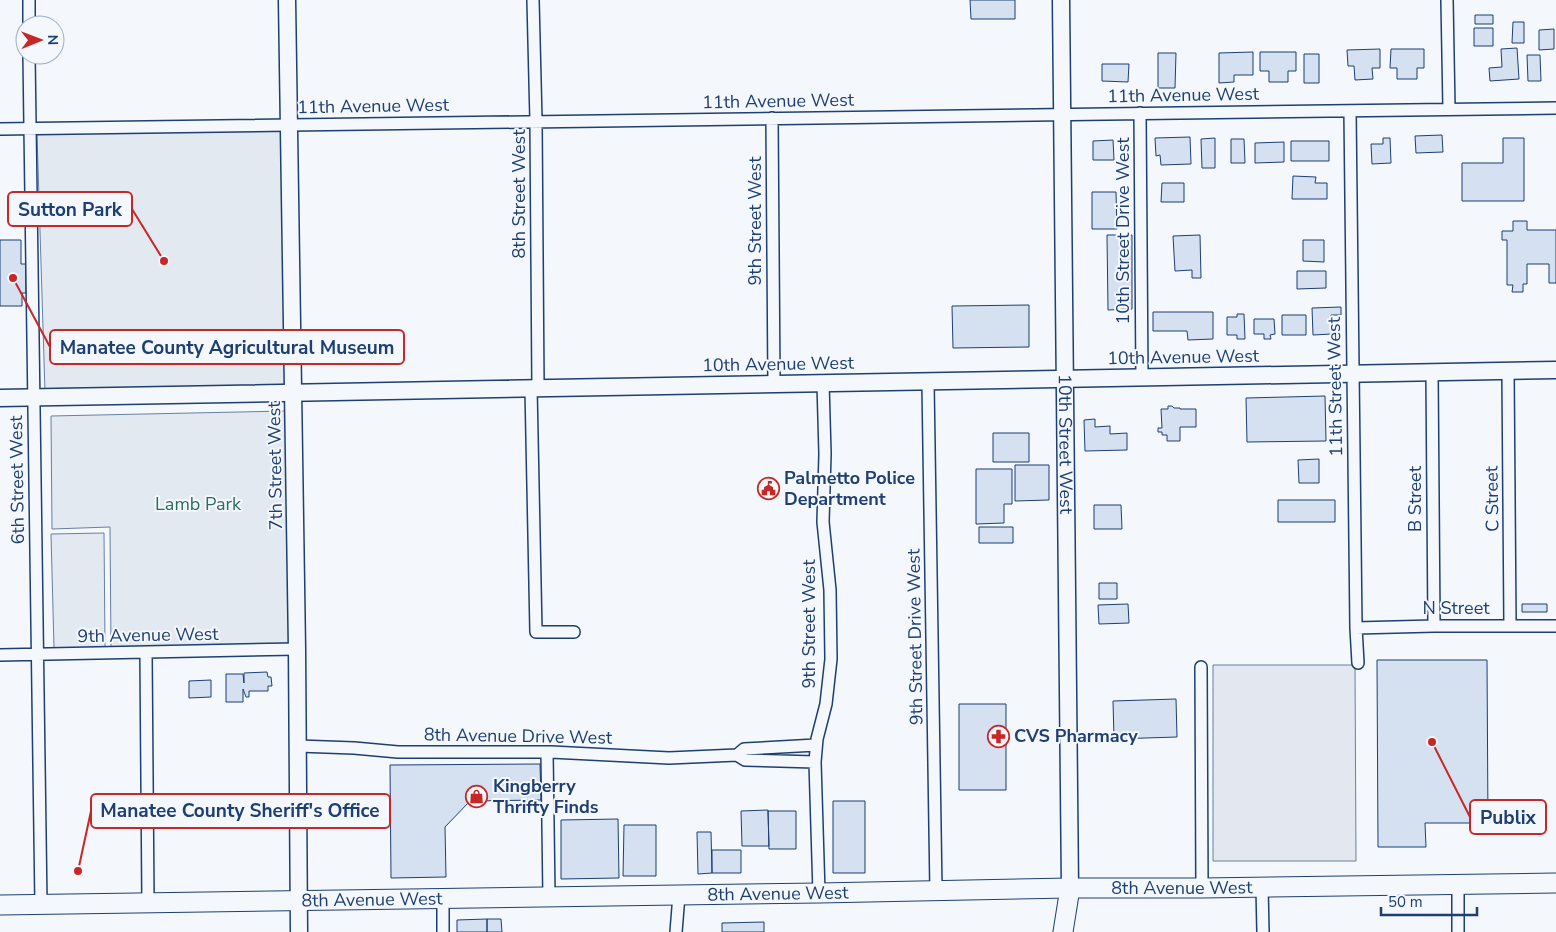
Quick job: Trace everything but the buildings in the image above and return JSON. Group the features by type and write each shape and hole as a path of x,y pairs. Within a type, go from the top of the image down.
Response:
{"main road":[{"name":"8th Avenue West","path":"0,906 1070,888 1556,883"},
{"name":"10th Street West","path":"1063,932 1070,888"},
{"name":"10th Street West","path":"1070,888 1074,932"}],"street":[{"path":"28,0 29,15"},
{"name":"7th Street West","path":"287,0 294,392 299,932"},
{"name":"8th Street West","path":"533,0 536,121 534,388 536,632 574,632"},
{"name":"10th Street West","path":"1061,0 1070,888"},
{"path":"1447,0 1450,109"},
{"name":"6th Street West","path":"29,65 41,905"},
{"name":"11th Avenue West","path":"0,129 1556,108"},
{"name":"11th Street West","path":"1350,111 1352,374 1358,663"},
{"name":"10th Street Drive West","path":"1140,113 1142,379"},
{"name":"9th Street West","path":"772,118 774,384"},
{"name":"10th Avenue West","path":"0,398 823,383 928,383 1556,370"},
{"name":"C Street","path":"1508,371 1510,626"},
{"name":"B Street","path":"1432,372 1434,626"},
{"name":"9th Street West","path":"819,893 814,762 826,704 831,659 830,590 823,522 825,454 823,383"},
{"name":"9th Street Drive West","path":"928,383 936,891"},
{"name":"N Street","path":"1356,628 1556,626"},
{"name":"9th Avenue West","path":"0,655 297,649"},
{"path":"146,653 148,903"},
{"path":"1201,667 1202,888"},
{"name":"8th Avenue Drive West","path":"737,755 744,749 816,745"},
{"name":"8th Avenue Drive West","path":"298,746 398,752 547,752 669,758 737,755 744,760 814,762"},
{"path":"547,752 549,897"},
{"path":"1458,884 1458,932"},
{"path":"1262,887 1262,932"},
{"path":"676,932 679,895"},
{"path":"443,899 443,932"}],"green space":[{"path":"284,129 289,388 45,392 37,134"},
{"name":"Lamb Park","path":"286,411 293,646 111,647 110,527 52,529 51,416"},
{"path":"104,533 105,647 54,648 51,534"}],"shaded area":[{"path":"1213,665 1355,665 1356,861 1213,861"}],"place":[{"name":"Sutton Park","path":"164,261"},
{"name":"Manatee County Agricultural Museum","path":"13,278"},
{"name":"Palmetto Police Department","path":"768,488"},
{"name":"CVS Pharmacy","path":"998,736"},
{"name":"Publix","path":"1432,742"},
{"name":"Kingberry Thrifty Finds","path":"477,796"},
{"name":"Manatee County Sheriff's Office","path":"78,871"}]}
